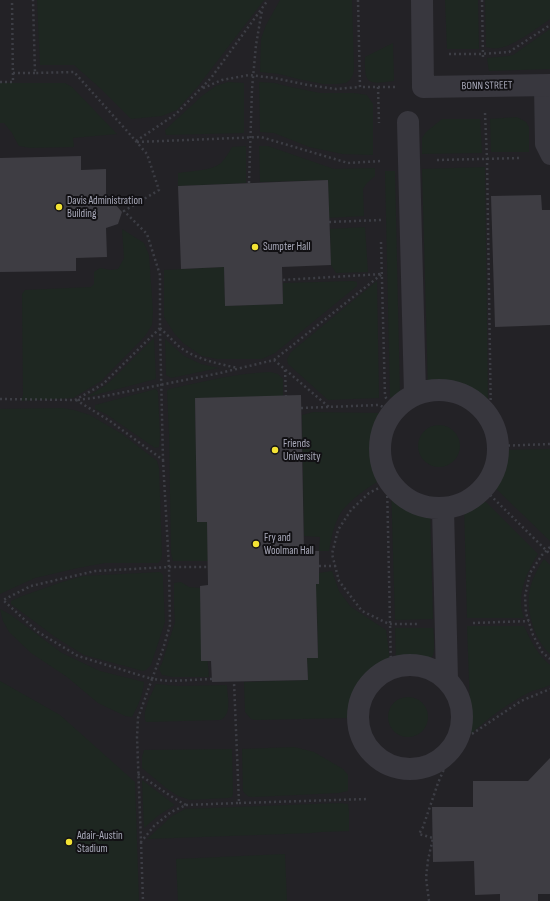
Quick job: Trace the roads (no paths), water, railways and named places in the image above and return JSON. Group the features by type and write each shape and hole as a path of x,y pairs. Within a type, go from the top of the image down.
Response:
{"street":[{"name":"BONN STREET","path":"422,0 423,87 546,85"},
{"path":"408,122 415,394"},
{"path":"432,389 450,390 467,396 481,407 491,421 496,435 498,446 496,462 492,474 483,488 475,495 454,506 443,508 424,506 406,498 386,480 380,460 380,443 383,426 390,406 415,394 432,389"},
{"path":"443,508 447,680 457,695 462,712 460,730 454,746 441,759 426,767 408,770 391,766 376,757 365,743 359,726 359,708 365,692 376,678 391,668 406,665 421,666 435,671 447,680"}],"lane":[{"path":"546,85 544,144 550,156"}],"place":[{"name":"Davis Administration Building","path":"59,207"},
{"name":"Sumpter Hall","path":"255,247"},
{"name":"Friends University","path":"275,450"},
{"name":"Fry and Woolman Hall","path":"256,544"},
{"name":"Adair-Austin Stadium","path":"69,842"}]}
